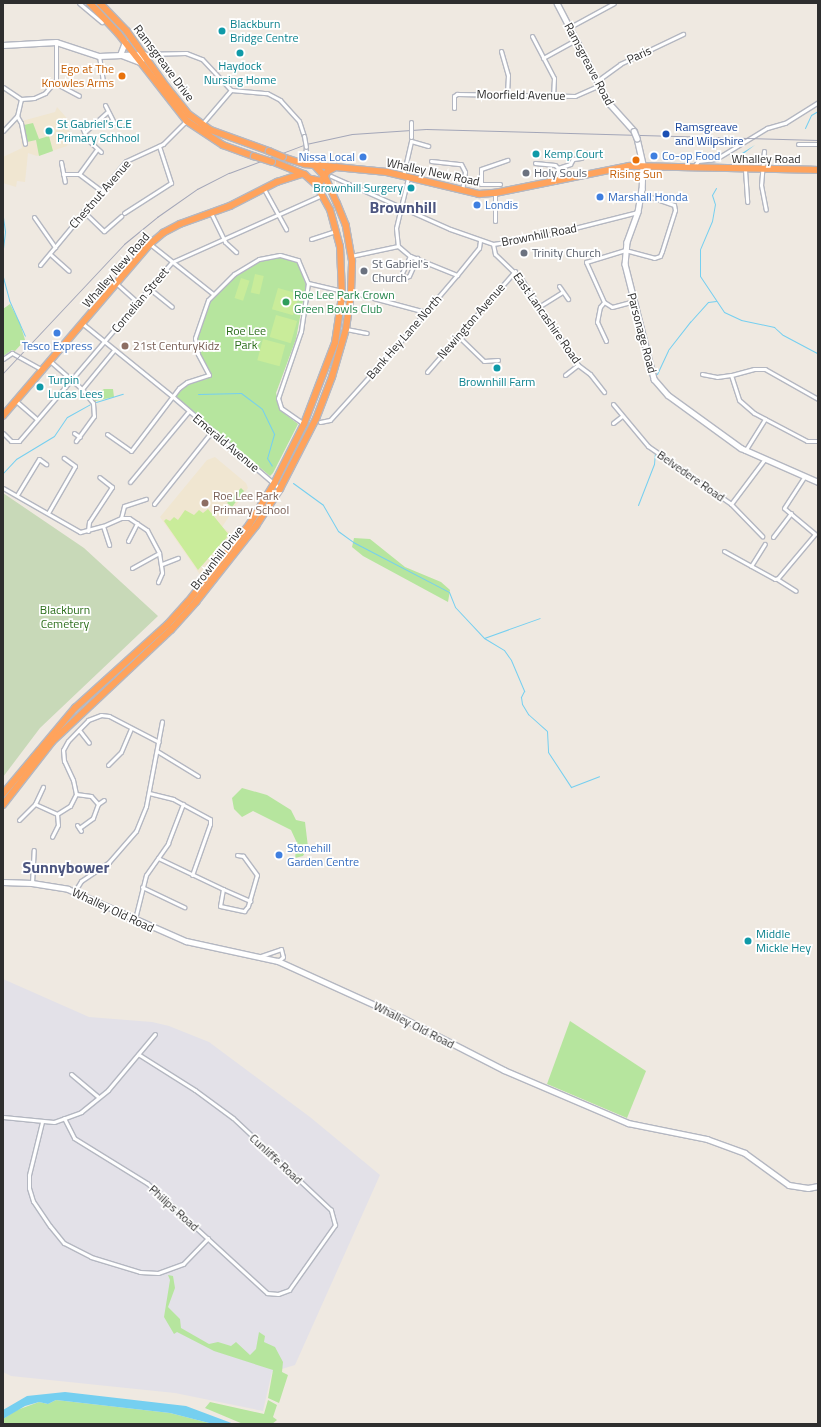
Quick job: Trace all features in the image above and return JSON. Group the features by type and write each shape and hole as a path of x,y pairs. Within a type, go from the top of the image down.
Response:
{"highway":[{"name":"Ramsgreave Drive","path":"100,3 127,31 179,103 202,124 283,157 305,164"},
{"name":"Ramsgreave Drive","path":"89,5 125,42 187,120 223,145 305,175"},
{"name":"Whalley New Road","path":"278,182 293,170 305,164 313,164 405,177 462,192 493,194 643,165 714,170"},
{"path":"305,164 303,169 305,175 318,181 325,177 330,169 340,167"},
{"path":"313,164 325,177"},
{"name":"Whalley Road","path":"714,170 818,170"},
{"name":"Whalley New Road","path":"3,416 150,244 171,228 211,213 278,182 305,175"},
{"name":"Brownhill Drive","path":"3,794 76,708 180,612 245,531 274,484 304,424 335,343 342,291 337,230 322,195 305,175"},
{"name":"Brownhill Drive","path":"3,805 52,742 171,630 196,602 256,526 280,489 316,419 332,377 346,329 351,292 351,256 346,226 325,177"}],"street":[{"path":"79,3 89,5 102,22"},
{"name":"Ramsgreave Road","path":"557,3 613,109 634,131 643,165"},
{"path":"570,28 614,3"},
{"name":"Paris","path":"598,83 620,64 683,34"},
{"path":"532,36 554,78 553,96"},
{"path":"543,58 576,40"},
{"path":"3,45 56,42 99,56 120,56 134,53 192,54 206,63 231,90 272,95 294,113 304,136 306,147 305,164"},
{"path":"3,87 21,99 40,96 54,83 56,42"},
{"path":"120,56 125,42"},
{"path":"501,51 508,75 507,96"},
{"path":"120,56 141,62 144,54"},
{"path":"99,56 104,86"},
{"path":"54,83 79,96"},
{"name":"Moorfield Avenue","path":"454,108 454,96 457,94 578,96 598,83"},
{"path":"202,124 231,90"},
{"path":"3,131 17,116 21,99"},
{"path":"692,169 698,161 716,159 730,152 767,128 785,123 818,102"},
{"path":"105,105 107,112 114,123"},
{"path":"85,132 107,112"},
{"path":"17,116 21,123 25,144"},
{"name":"Chestnut Avenue","path":"40,265 83,211 103,192 128,159 159,146 192,116"},
{"path":"411,122 411,139 401,208 396,228 398,246 410,256 457,275"},
{"path":"82,127 87,139 101,152"},
{"path":"411,139 428,146"},
{"path":"798,144 818,144"},
{"path":"83,211 104,231 123,214 171,183 159,146"},
{"path":"79,174 97,149"},
{"path":"764,151 760,170 766,210"},
{"path":"558,168 570,164 573,159 581,158 588,152"},
{"path":"500,184 481,184 479,180 483,166 499,164 507,160"},
{"path":"431,161 461,164 465,172 462,192"},
{"path":"60,162 65,182"},
{"path":"535,164 555,165 558,168"},
{"name":"Parsonage Road","path":"643,165 642,194 638,212 625,250 625,264 654,378 658,386 745,451 818,482"},
{"path":"555,182 558,168"},
{"path":"745,170 747,202"},
{"path":"63,174 79,174 103,192"},
{"name":"Brownhill Road","path":"332,176 401,208 480,241 493,244 539,238 638,212"},
{"path":"489,184 493,194 495,221"},
{"path":"264,189 276,215 286,229"},
{"path":"634,301 612,307 604,302 586,262 625,250 657,258 675,210 671,203 642,194"},
{"name":"Cornelian Street","path":"3,433 15,442 72,380 172,262 322,195"},
{"path":"211,213 223,239 236,252"},
{"path":"34,217 55,247"},
{"path":"311,239 337,230"},
{"name":"Bank Hey Lane North","path":"320,422 330,420 457,275 479,248 480,241"},
{"path":"150,244 213,294"},
{"name":"East Lancashire Road","path":"493,244 495,254 515,271 540,306 578,365 604,392"},
{"path":"351,256 398,246"},
{"path":"50,254 69,271"},
{"path":"107,434 131,451 172,396 187,382 209,375 198,354 196,338 204,307 213,294 234,274 270,256 289,256 298,260 308,283 301,331 278,398 281,408 304,424"},
{"path":"410,256 402,273 404,278 410,276 417,258"},
{"name":"Newington Avenue","path":"427,372 515,271"},
{"path":"308,283 342,291"},
{"path":"117,284 138,303"},
{"path":"559,286 568,299"},
{"path":"150,289 172,307"},
{"path":"351,292 425,312"},
{"path":"540,306 562,292"},
{"path":"604,302 600,307 597,322 606,341"},
{"name":"Emerald Avenue","path":"82,324 172,396 280,489"},
{"path":"346,329 367,333"},
{"path":"458,336 484,361 498,360"},
{"path":"82,389 114,350"},
{"path":"3,359 12,353 43,370"},
{"path":"50,361 90,397 94,416 76,441"},
{"path":"565,375 578,365"},
{"path":"702,374 717,377 754,369 765,369 818,399"},
{"path":"731,374 739,400 765,419 807,441 818,441"},
{"path":"16,401 37,419"},
{"name":"Belvedere Road","path":"613,404 648,446 731,504 762,536"},
{"path":"130,482 188,411"},
{"path":"613,423 622,416"},
{"path":"745,451 765,419"},
{"path":"154,504 212,430"},
{"path":"74,433 80,437"},
{"path":"48,514 76,466 64,458"},
{"path":"17,495 39,459 46,464"},
{"path":"731,504 764,460"},
{"path":"88,531 89,522 112,486 99,477"},
{"path":"777,579 815,534 784,505 800,486 804,477"},
{"path":"3,488 80,532 103,526 121,518 129,518 147,530 159,553 162,564 158,582"},
{"path":"121,518 124,506 146,498"},
{"path":"773,537 791,513"},
{"path":"128,541 137,523"},
{"path":"103,526 109,545"},
{"path":"751,566 765,544"},
{"path":"724,550 796,591"},
{"path":"132,568 159,553"},
{"path":"162,564 178,558"},
{"path":"57,814 70,806 76,794 73,780 63,755 65,744 88,720 105,715 158,742"},
{"path":"76,891 81,881 108,862 136,831 149,793 162,721"},
{"path":"108,765 112,764 121,752 131,729"},
{"path":"79,730 89,737 89,742"},
{"path":"157,751 198,776"},
{"path":"19,820 35,804 44,788"},
{"path":"149,793 183,804 206,816 211,823 192,874"},
{"path":"76,794 91,796 98,804"},
{"path":"79,828 93,818 98,804 104,800"},
{"path":"35,804 57,814"},
{"path":"134,920 146,875 168,843 183,804"},
{"path":"52,837 58,824 57,814"},
{"path":"32,883 34,850"},
{"path":"223,889 219,902 224,908 245,911 250,901 257,873 243,856 237,855"},
{"path":"158,858 250,901"},
{"name":"Whalley Old Road","path":"3,882 32,883 76,891 134,920 186,941 261,956 278,961 397,1015 504,1070 628,1123 707,1139 745,1153 790,1185 808,1188 818,1186"},
{"path":"142,887 184,907"},
{"path":"261,956 281,949 283,957 278,961"},
{"path":"3,1117 42,1122 64,1118 82,1112 98,1098 155,1034"},
{"name":"Cunliffe Road","path":"138,1054 195,1090 233,1118 331,1210 335,1225 286,1292"},
{"path":"71,1074 98,1098"},
{"name":"Philips Road","path":"64,1118 71,1134 78,1142 147,1183 267,1293 286,1292"},
{"path":"42,1122 29,1175 29,1188 34,1201 50,1226 64,1243 91,1257 140,1272 158,1273 183,1264 208,1238"}],"shaded area":[{"path":"57,107 72,124 68,127 71,137 67,146 37,156 28,153 25,182 17,181 16,187 3,183 3,157 22,148 19,125 23,124 22,121 55,112"},
{"name":"Roe Lee Park Primary School","path":"215,457 246,483 248,488 222,527 232,534 201,576 160,517 207,460"},
{"path":"3,979 89,1017 152,1022 169,1026 209,1042 310,1117 380,1175 295,1365 272,1372 263,1411 175,1393 11,1376 3,1372"}],"green space":[{"path":"33,123 39,139 49,136 53,151 39,156 36,140 27,142 24,125"},
{"name":"Roe Lee Park","path":"281,256 297,261 306,285 296,339 276,393 281,411 298,424 273,473 270,476 175,396 190,383 207,379 211,373 200,358 197,340 200,325 214,294 235,275 260,260"},
{"path":"255,274 264,276 259,295 251,293"},
{"path":"241,278 250,281 243,301 235,298"},
{"name":"Roe Lee Park Crown Green Bowls Club","path":"278,288 299,294 293,315 272,309"},
{"path":"10,304 20,323 25,340 15,351 12,350 3,356 3,309"},
{"name":"Roe Lee Park Crown Green Bowls Club","path":"276,315 297,321 291,343 270,337"},
{"name":"Roe Lee Park Crown Green Bowls Club","path":"263,339 285,345 280,366 257,360"},
{"path":"104,389 113,389 114,397 95,401 93,396"},
{"path":"241,488 244,491 232,507 227,503"},
{"name":"Blackburn Cemetery","path":"3,493 84,548 158,616 40,728 3,777"},
{"path":"208,509 229,535 198,570 164,521 166,519 170,521 174,517 178,520 185,510 194,515 199,510 203,513"},
{"path":"354,538 370,539 405,567 441,582 450,590 448,602 363,556 352,547"},
{"path":"242,788 267,795 291,810 296,820 305,822 308,847 303,856 295,858 297,843 291,830 253,811 242,817 234,809 232,798"},
{"path":"570,1021 646,1071 627,1118 547,1084"},
{"path":"168,1275 173,1276 175,1288 168,1307 180,1319 181,1328 209,1344 218,1342 231,1346 236,1342 250,1355 256,1349 259,1332 265,1336 264,1342 275,1347 283,1362 282,1372 288,1375 279,1403 268,1398 273,1370 214,1351 177,1332 174,1334 164,1317 170,1280"},
{"path":"56,1400 170,1413 213,1424 3,1424 3,1419 17,1410 39,1402 48,1404"},
{"path":"268,1400 277,1405 273,1417 277,1420 272,1424 243,1424 205,1408 210,1402 264,1414"}],"water":[{"path":"755,145 742,155 729,157 742,153"},
{"path":"65,1392 186,1406 234,1424 213,1424 170,1413 56,1400 48,1404 39,1402 25,1406 3,1419 3,1410 27,1396"}],"waterway":[{"path":"805,128 811,115 818,111"},
{"path":"716,188 712,195 715,204 712,221 700,249 700,276 724,312 741,320 774,327 783,335 818,354"},
{"path":"3,217 5,232 3,249"},
{"path":"3,277 9,300 25,336"},
{"path":"657,374 668,350 690,322 708,302 716,301"},
{"path":"198,394 241,393 262,409 274,434 267,458 272,466"},
{"path":"96,402 123,394"},
{"path":"3,473 16,459 54,436 67,417 90,404"},
{"path":"638,505 654,464 655,453"},
{"path":"293,483 323,505 338,531 353,542 449,592 455,607 484,638 504,650 511,660 524,691 521,697 522,704 528,714 547,731 548,752 571,787 599,776"},
{"path":"484,638 540,618"}],"railway":[{"path":"3,373 124,244 157,217 197,189 229,173 306,144 352,134 426,129 818,140"}],"place":[{"name":"Blackburn Bridge Centre","path":"222,31"},
{"name":"Haydock Nursing Home","path":"240,53"},
{"name":"Ego at The Knowles Arms","path":"122,76"},
{"name":"St Gabriel's C.E Primary Schhool","path":"49,131"},
{"name":"Ramsgreave and Wilpshire","path":"666,134"},
{"name":"Kemp Court","path":"536,154"},
{"name":"Co-op Food","path":"654,156"},
{"name":"Nissa Local","path":"363,157"},
{"name":"Rising Sun","path":"636,160"},
{"name":"Holy Souls","path":"526,173"},
{"name":"Brownhill Surgery","path":"411,188"},
{"name":"Marshall Honda","path":"600,197"},
{"name":"Londis","path":"477,205"},
{"name":"Trinity Church","path":"524,253"},
{"name":"St Gabriel's Church","path":"364,271"},
{"name":"Roe Lee Park Crown Green Bowls Club","path":"286,302"},
{"name":"Tesco Express","path":"57,333"},
{"name":"21st CenturyKidz","path":"125,346"},
{"name":"Brownhill Farm","path":"497,368"},
{"name":"Turpin Lucas Lees","path":"40,387"},
{"name":"Roe Lee Park Primary School","path":"205,503"},
{"name":"Stonehill Garden Centre","path":"279,855"},
{"name":"Middle Mickle Hey","path":"748,941"}],"district":[{"name":"Brownhill","path":"403,207"},
{"name":"Sunnybower","path":"66,867"}]}
